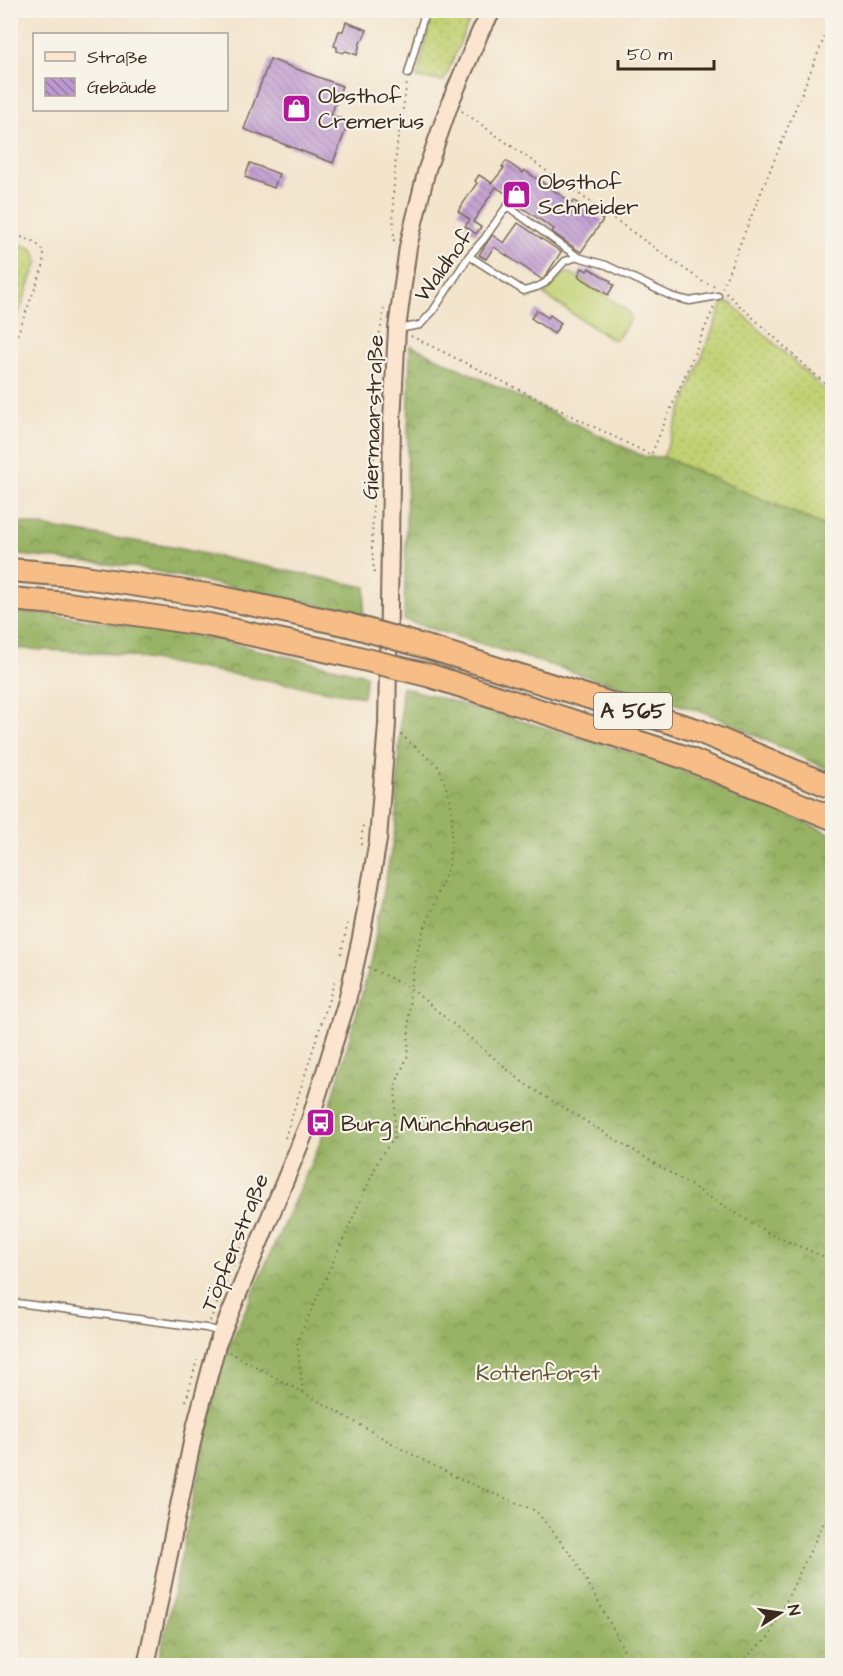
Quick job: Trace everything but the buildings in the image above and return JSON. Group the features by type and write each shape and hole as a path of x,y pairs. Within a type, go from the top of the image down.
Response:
{"highway":[{"name":"A 565","path":"10,570 71,575 213,596 349,625 699,731 832,787"},
{"name":"A 565","path":"10,599 68,604 209,625 431,676 684,757 832,818"}],"main road":[{"name":"Giermaarstraße","path":"378,840 386,731 392,421 397,329 408,247 428,169 450,102 493,10"},
{"name":"Töpferstraße","path":"146,1665 215,1335 310,1120 344,1010 348,957 361,938 378,840"}],"lane":[{"path":"408,74 426,10"},
{"name":"Waldhof","path":"397,329 420,325 433,311 469,256 507,206 578,257"},
{"path":"469,256 524,291 545,283 565,261 578,257 606,265 673,297 690,301 718,296"},
{"path":"10,1302 215,1335"}],"path":[{"path":"722,288 832,19"},
{"path":"393,248 393,196 397,146 408,74"},
{"path":"450,102 703,282 722,288 832,390"},
{"path":"10,233 35,242 44,252 43,267 10,354"},
{"path":"397,329 651,455 718,296"},
{"path":"374,579 372,548 376,355 386,299"},
{"path":"303,1392 297,1342 381,1155 394,1139 396,1083 408,1055 410,988 420,940 449,865 452,827 451,801 440,767 398,732 386,731"},
{"path":"361,845 364,821"},
{"path":"348,921 348,957 410,988 525,1084 770,1234 832,1260"},
{"path":"284,1141 337,976"},
{"path":"243,1240 215,1335 303,1392 400,1448 455,1476 536,1511 574,1558 631,1665"},
{"path":"736,1665 769,1637 832,1505"}],"green space":[{"path":"433,10 476,11 468,24 444,81 417,78"},
{"path":"11,241 33,249 38,261 11,334"},
{"path":"567,273 573,274 629,313 630,320 617,339 610,338 544,295 560,277"},
{"path":"723,303 731,303 832,397 832,529 663,457"},
{"path":"410,345 645,457 663,457 832,529 832,771 709,714 404,620"},
{"path":"10,521 171,547 366,587 363,615 135,567 11,554"},
{"path":"10,611 49,614 203,637 366,675 363,697 117,654 11,648"},
{"name":"Kottenforst","path":"402,687 658,760 832,834 832,1665 158,1666 222,1362 321,1141 371,961 396,824"}],"place":[{"name":"Obsthof Cremerius","path":"297,108"},
{"name":"Obsthof Schneider","path":"517,194"},
{"name":"Burg Münchhausen","path":"320,1123"}]}
